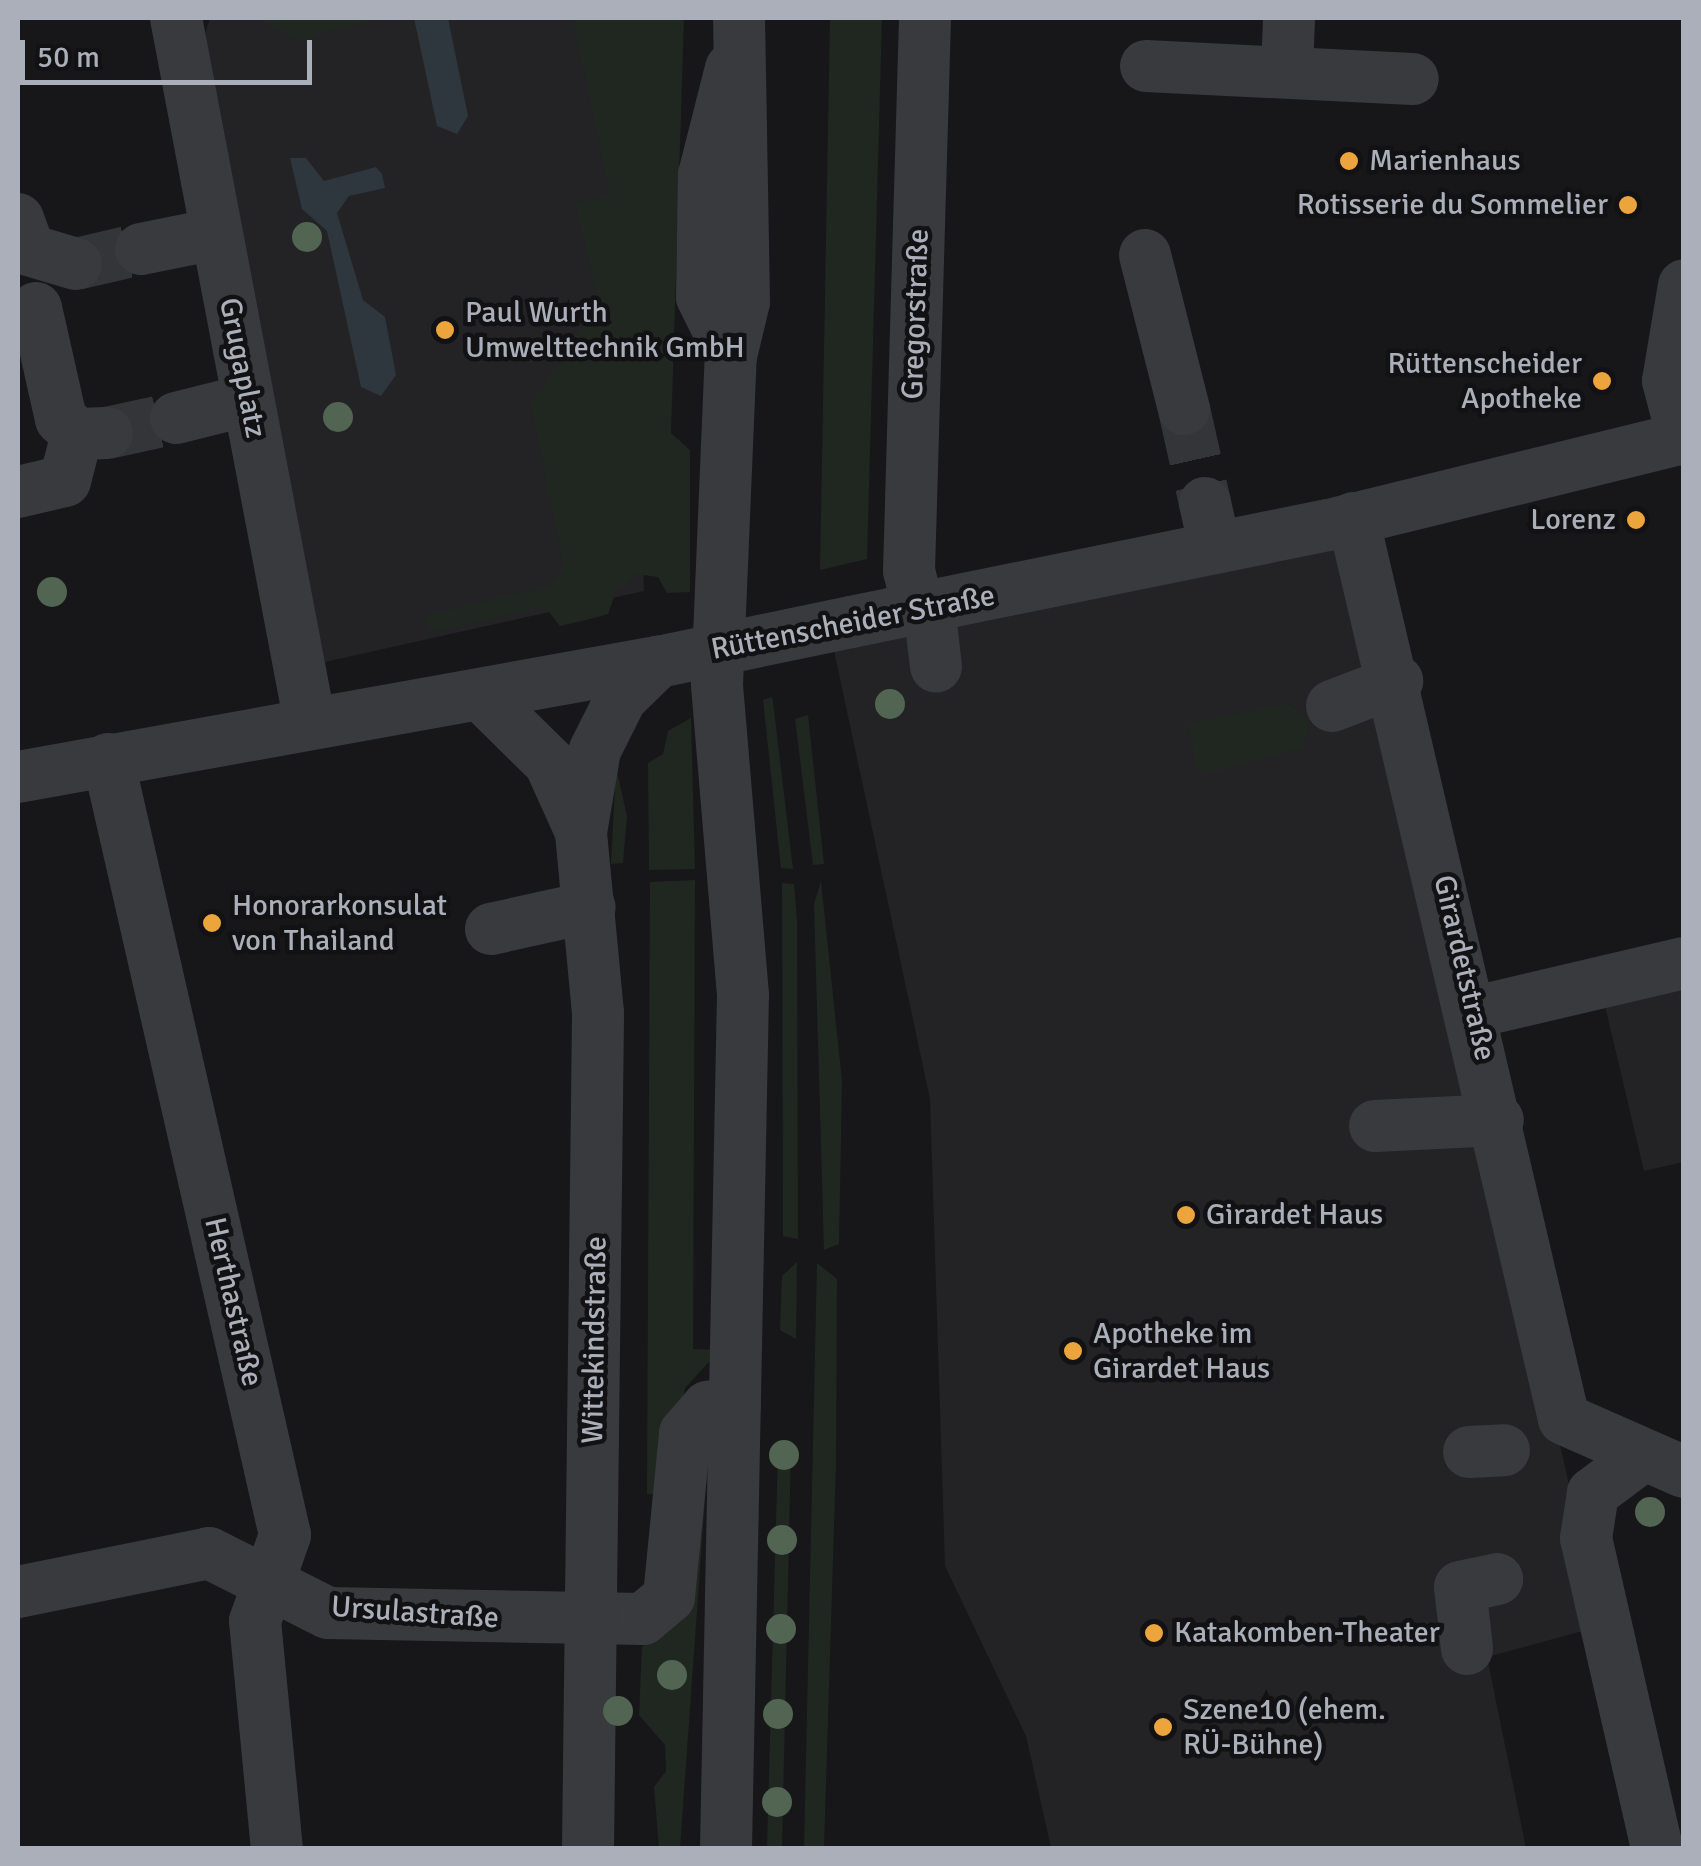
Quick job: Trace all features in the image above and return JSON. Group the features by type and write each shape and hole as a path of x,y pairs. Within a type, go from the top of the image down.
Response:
{"street":[{"name":"Grugaplatz","path":"176,18 309,718"},
{"name":"Gregorstraße","path":"925,18 909,571 923,608 936,667"},
{"path":"1287,71 1289,18"},
{"path":"726,1848 744,994 717,684 731,356 722,302 723,139 739,31"},
{"path":"1146,66 1414,79"},
{"path":"18,219 28,250 76,264"},
{"path":"141,249 216,234"},
{"path":"1145,255 1184,409"},
{"path":"1683,438 1668,381 1684,286"},
{"path":"18,492 65,481 92,433 61,419 36,308"},
{"path":"176,418 248,400"},
{"name":"Rüttenscheider Straße","path":"18,777 309,718 484,698 923,608 1210,526 1353,518 1683,438"},
{"name":"Girardetstraße","path":"1353,518 1397,681 1475,1012 1564,1420 1664,1464"},
{"name":"Wittekindstraße","path":"588,1848 598,1148 590,907 581,832 596,750 621,698 663,661"},
{"path":"1332,706 1397,681"},
{"name":"Wittekindstraße","path":"484,698 550,763 581,832"},
{"name":"Herthastraße","path":"108,758 285,1535 254,1621 277,1848"},
{"path":"490,929 590,907"},
{"path":"1475,1012 1684,963"},
{"path":"1375,1112 1494,1106"},
{"name":"Ursulastraße","path":"18,1592 209,1554 271,1579 328,1613 590,1625 644,1619 669,1597 684,1433 708,1407 736,1406"},
{"path":"1657,1848 1586,1538 1593,1493 1664,1464"},
{"path":"1467,1648 1460,1586 1496,1578"}],"shaded area":[{"path":"210,18 612,18 634,193 644,591 325,662 197,60"},
{"path":"259,18 383,18 315,35 309,45"},
{"path":"414,18 448,18 468,116 457,134 437,126"},
{"path":"573,18 684,18 671,433 690,450 690,592 667,593 658,577 636,574 617,589 608,614 594,618 560,626 545,607 430,632 426,615 550,586 564,567 531,405 598,302 576,203 610,195"},
{"path":"830,18 882,18 867,559 820,570"},
{"path":"290,158 306,158 324,181 376,167 382,174 385,188 349,196 337,213 363,300 385,317 396,375 381,396 361,387 327,231 302,209"},
{"path":"1351,522 1601,1626 1487,1657 1526,1848 1051,1848 1026,1736 945,1566 930,1099 833,646"},
{"path":"772,697 793,869 781,868 763,700"},
{"path":"1287,703 1309,720 1303,748 1210,773 1196,766 1188,723"},
{"path":"808,715 824,864 813,865 795,719"},
{"path":"691,718 695,869 649,870 648,763 663,754 668,731"},
{"path":"616,767 627,816 623,863 611,864"},
{"path":"695,880 693,1349 720,1350 685,1388 665,1495 647,1494 650,882"},
{"path":"821,881 842,1081 839,1244 824,1250 814,904"},
{"path":"782,883 794,884 797,920 798,1239 783,1236"},
{"path":"1683,975 1683,1162 1644,1171 1602,993"},
{"path":"797,1262 796,1339 780,1330 782,1276"},
{"path":"817,1263 837,1279 836,1462 824,1848 804,1848"},
{"path":"709,1443 680,1848 659,1848 654,1787 666,1771 665,1745 639,1715 642,1647 655,1637"},
{"path":"791,1447 782,1848 767,1848 778,1448"}],"tunnel":[{"path":"76,264 141,249"},
{"path":"1184,409 1205,503"},
{"path":"107,433 176,418"}],"place":[{"name":"Marienhaus","path":"1349,161"},
{"name":"Rotisserie du Sommelier","path":"1628,205"},
{"name":"Paul Wurth Umwelttechnik GmbH","path":"445,330"},
{"name":"Rüttenscheider Apotheke","path":"1602,381"},
{"name":"Lorenz","path":"1636,520"},
{"name":"Honorarkonsulat von Thailand","path":"212,923"},
{"name":"Girardet Haus","path":"1186,1215"},
{"name":"Apotheke im Girardet Haus","path":"1073,1351"},
{"name":"Katakomben-Theater","path":"1154,1633"},
{"name":"Szene10 (ehem. RÜ-Bühne)","path":"1163,1727"}]}
